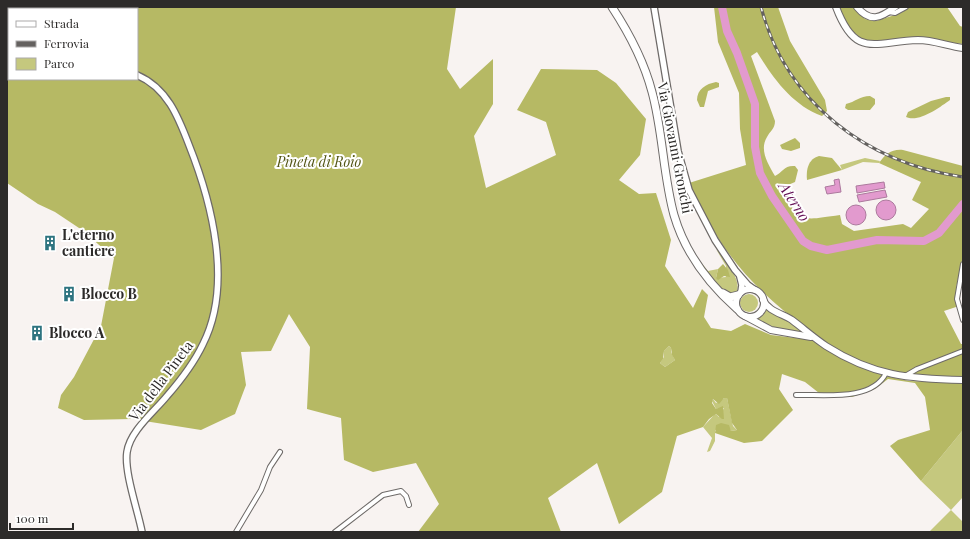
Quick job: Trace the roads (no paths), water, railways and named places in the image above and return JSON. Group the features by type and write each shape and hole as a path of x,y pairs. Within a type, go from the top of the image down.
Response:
{"highway":[{"name":"Via Giovanni Gronchi","path":"612,7 632,41 647,76 659,122 674,216 685,244 702,272 714,288 739,312"},
{"name":"Via Giovanni Gronchi","path":"702,272 724,294 730,297 740,294"}],"main road":[{"path":"654,7 673,122 687,183 704,221 742,282 740,294 736,302 739,312 771,330 813,337"},
{"path":"836,7 848,30 856,39 862,42 879,45 922,40 963,48"},
{"path":"858,7 866,16 871,18 888,12 895,7"},
{"name":"Via della Pineta","path":"138,76 149,81 161,92 176,112 201,175 208,199 215,230 217,264 214,308 210,328 204,344 194,361 168,395 134,435 127,453 128,468 142,532"},
{"path":"738,274 748,285 760,294 769,308 788,318 813,337 859,364 886,373 905,377 963,380"},
{"path":"740,294 748,289 755,290"},
{"path":"739,312 749,317 757,314 762,308 763,300"}],"street":[{"path":"888,12 895,13 906,7"},
{"path":"963,264 957,299 963,320"},
{"path":"905,377 917,369 963,351"},
{"path":"796,394 842,394 861,392 876,385 886,373"},
{"path":"236,532 261,490 270,467 280,452"},
{"path":"335,532 387,493 401,491 406,496 409,504"}],"waterway":[{"name":"Aterno","path":"722,7 727,31 737,53 755,104 755,147 760,173 772,196 803,241 811,246 827,250 877,240 924,241 939,233 963,204"}],"railway":[{"path":"761,7 773,41 790,72 811,99 835,123 863,142 894,158 928,170 963,177"}],"place":[{"name":"L'eterno cantiere","path":"50,243"},
{"name":"Blocco B","path":"69,294"},
{"name":"Blocco A","path":"37,333"}],"park label":[{"name":"Pineta di Roio","path":"319,162"}]}
